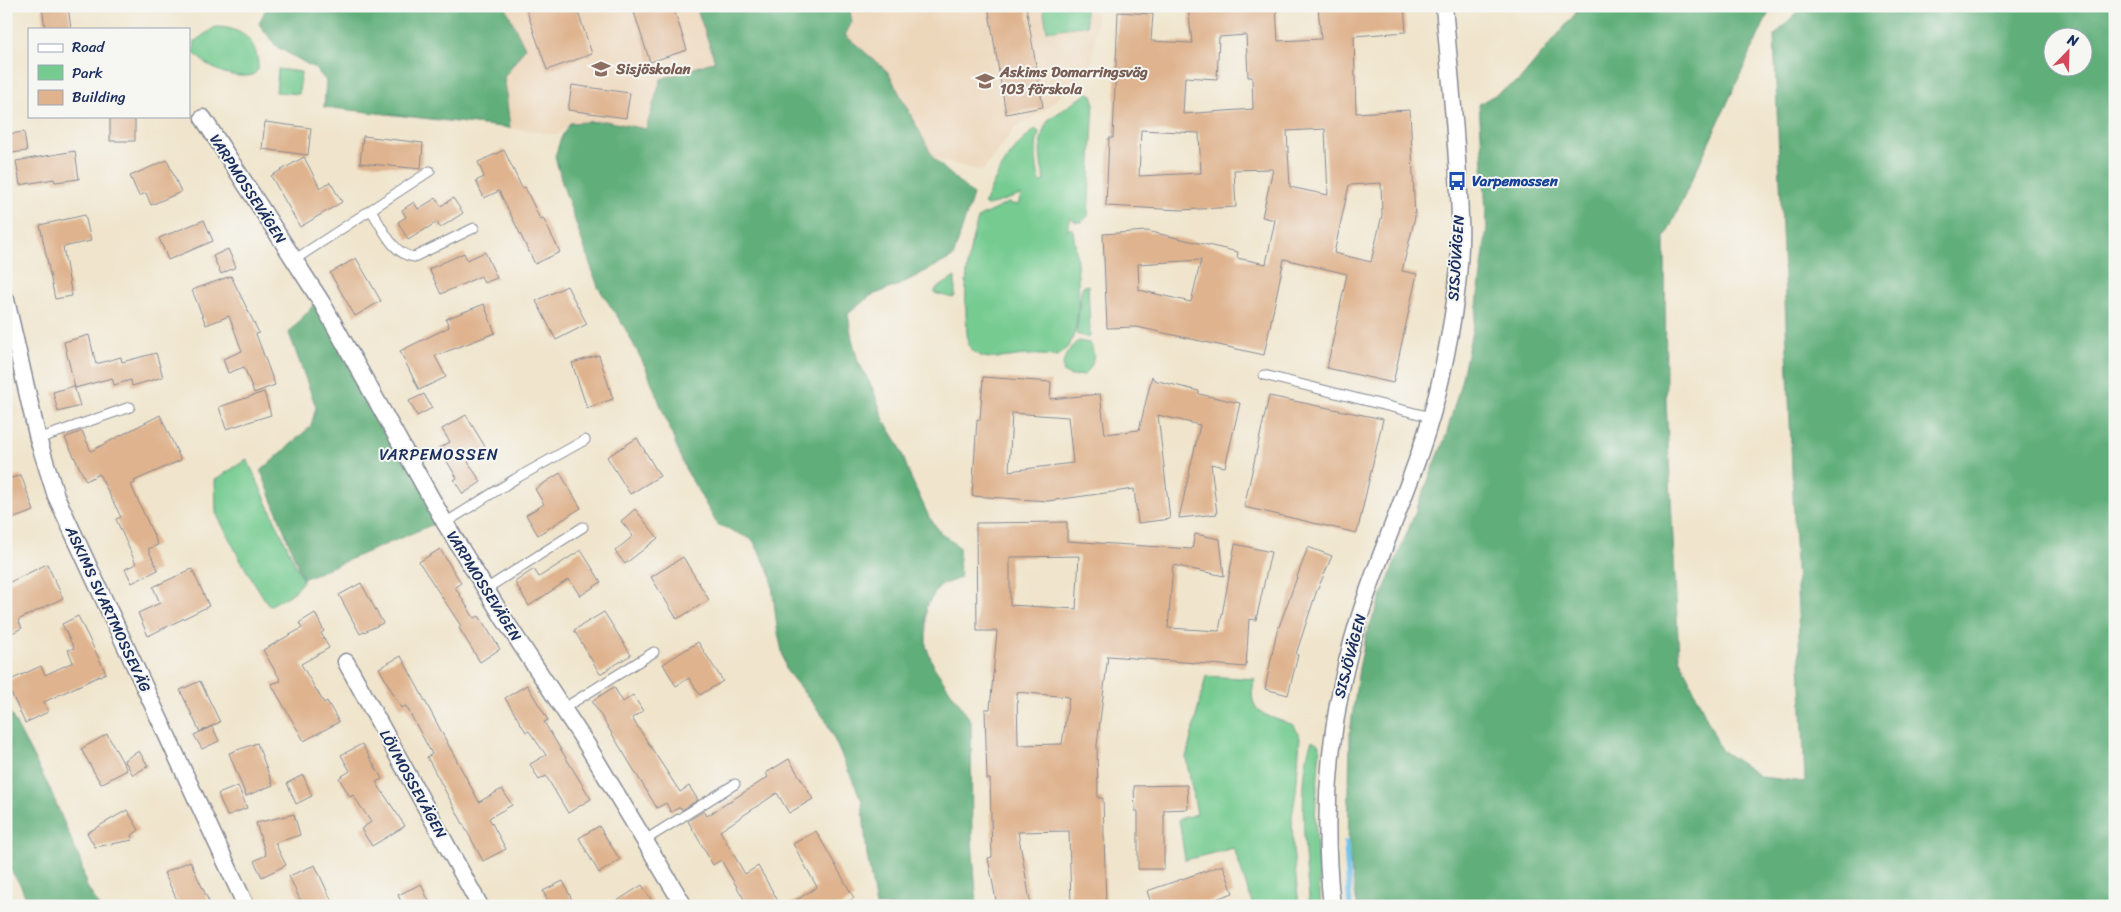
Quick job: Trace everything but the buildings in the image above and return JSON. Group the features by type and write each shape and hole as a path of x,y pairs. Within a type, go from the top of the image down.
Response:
{"street":[{"name":"SISJÖVÄGEN","path":"1332,906 1327,844 1328,784 1345,667 1367,596 1431,417 1446,352 1460,235 1444,6"},
{"name":"VARPMOSSEVÄGEN","path":"203,118 322,303 445,523 564,708 684,906"},
{"name":"ASKIMS SVARTMOSSEVÄG","path":"6,300 45,466 68,523 246,906"},
{"name":"LÖVMOSSEVÄGEN","path":"346,662 480,906"}],"lane":[{"name":"VARPMOSSEVÄGEN","path":"294,260 430,171"},
{"path":"370,210 395,247 407,256 414,257 474,228"},
{"path":"1264,375 1431,417"},
{"path":"38,439 130,407"},
{"path":"445,523 585,440"},
{"path":"486,589 583,527"},
{"path":"564,708 654,652"},
{"path":"645,840 735,784"}],"shaded area":[{"name":"Sisjöskolan","path":"505,6 696,6 715,62 661,79 646,129 605,121 570,123 558,135 510,128 504,77 525,48"},
{"name":"Askims Domarringsväg 103 förskola","path":"849,6 1098,6 1092,66 1045,110 1014,129 983,171 934,159 888,72 844,35 852,22"}],"green space":[{"path":"267,6 505,6 525,48 504,77 510,128 324,107 326,81 316,69 277,47 259,24"},
{"path":"696,6 849,6 852,22 845,35 888,72 934,159 973,195 953,257 899,285 870,296 848,314 858,361 873,389 884,420 899,445 910,476 929,517 941,533 959,547 960,578 939,586 926,607 926,646 934,667 971,721 972,839 977,906 876,906 867,855 862,801 825,719 786,670 777,628 771,575 753,540 717,524 685,468 646,368 625,328 598,287 562,183 555,156 561,138 570,123 605,121 646,129 661,79 715,61"},
{"path":"1043,6 1084,6 1087,25 1047,31"},
{"path":"1577,6 1772,6 1665,238 1666,401 1679,657 1721,750 1761,777 1805,782 1774,36 1803,6 2115,6 2115,906 1357,906 1348,848 1350,732 1359,668 1367,632 1446,436 1461,382 1476,313 1487,228 1479,104 1519,81 1576,13"},
{"path":"215,27 241,33 252,44 258,60 258,70 253,75 236,76 220,72 194,53 195,41"},
{"path":"278,69 301,72 299,94 276,92"},
{"path":"1088,93 1092,95 1094,101 1088,216 1082,222 1076,222 1071,218 1067,230 1071,228 1073,231 1078,287 1077,317 1071,342 1057,356 1021,355 988,358 981,356 968,345 966,280 970,248 979,217 1008,203 1018,205 1021,195 987,206 984,204 994,182 1011,154 1035,129 1039,132 1036,151 1040,182 1045,181 1040,149 1045,126 1049,119"},
{"path":"955,277 955,296 953,298 934,293 936,289"},
{"path":"1088,285 1089,338 1076,334 1081,291 1083,286"},
{"path":"317,301 441,521 303,579 261,471 311,426 316,407 289,333"},
{"path":"1079,341 1090,343 1093,360 1090,368 1084,375 1071,376 1064,373 1064,359 1069,350"},
{"path":"247,459 303,581 293,593 269,606 242,563 216,513 215,480"},
{"path":"1206,676 1255,679 1252,690 1255,706 1275,719 1294,725 1300,738 1292,817 1293,849 1299,906 1253,906 1234,848 1185,860 1179,819 1197,814 1186,758"},
{"path":"6,705 50,789 81,863 86,885 99,906 29,906 21,886 6,863"},
{"path":"1312,740 1320,745 1315,817 1321,906 1310,906 1304,845 1303,798 1307,756"}],"waterway":[{"path":"1346,843 1350,906"}],"place":[{"name":"Sisjöskolan","path":"601,69"},
{"name":"Askims Domarringsväg 103 förskola","path":"985,81"},
{"name":"Varpemossen","path":"1457,181"}],"district":[{"name":"VARPEMOSSEN","path":"439,454"}]}
